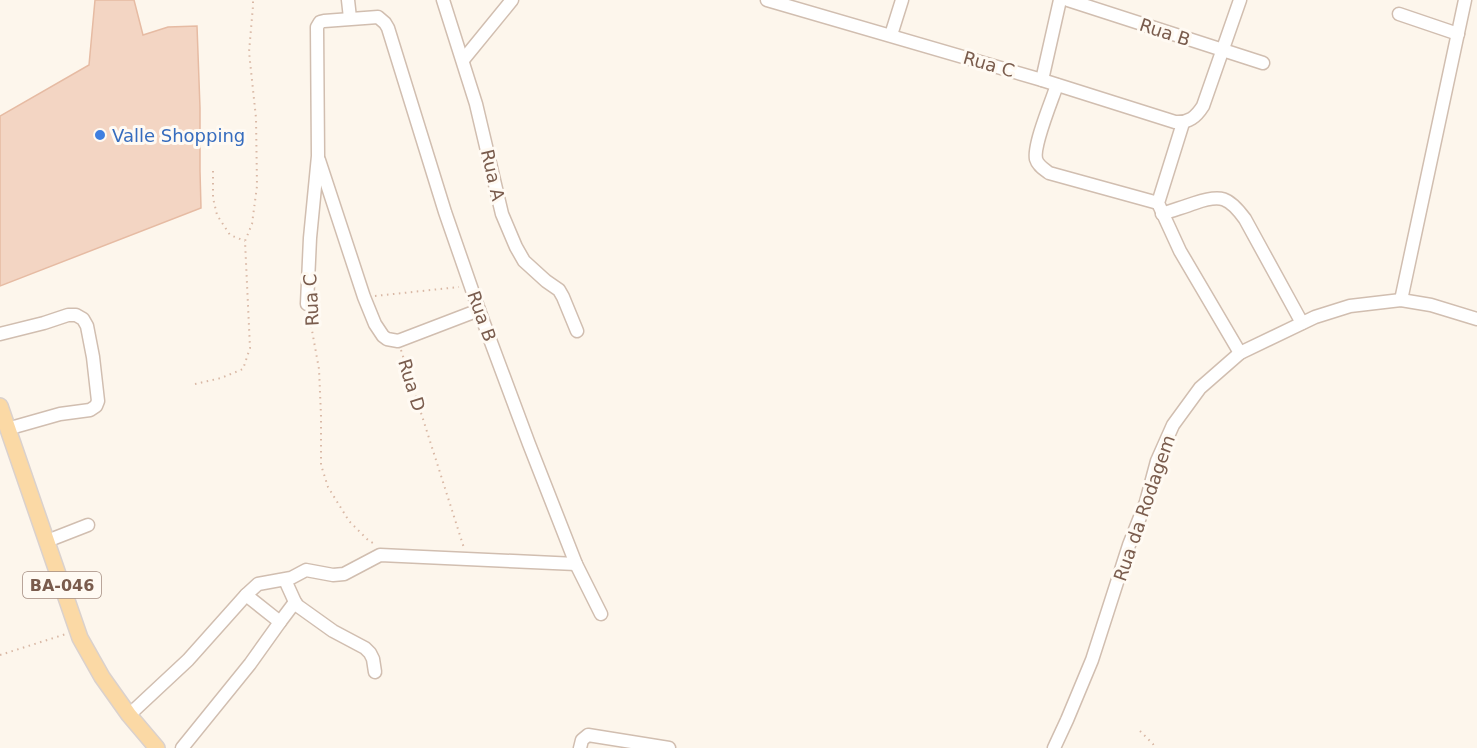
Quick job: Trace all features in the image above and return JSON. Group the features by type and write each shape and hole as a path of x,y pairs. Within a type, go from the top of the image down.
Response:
{"main road":[{"name":"BA-046","path":"0,406 6,437 47,541 80,638 94,664 129,715 157,748"}],"street":[{"path":"348,0 350,18"},
{"name":"Rua A","path":"442,0 463,60 481,124 502,214 524,261 559,290 577,331"},
{"path":"463,60 512,0"},
{"name":"Rua C","path":"767,0 1183,123"},
{"path":"891,35 902,0"},
{"path":"1042,80 1060,0"},
{"name":"Rua B","path":"1068,0 1263,63"},
{"path":"1240,0 1203,106 1192,119 1183,123 1160,208 1179,251 1240,353"},
{"path":"1401,300 1465,0"},
{"path":"1400,14 1458,34"},
{"name":"Rua B","path":"350,18 374,16 381,19 388,28 445,212 479,310 576,564 601,614"},
{"name":"Rua C","path":"307,304 310,238 318,156 316,31 318,24 324,21 350,18"},
{"path":"1057,85 1036,147 1036,160 1040,167 1049,173 1160,208 1212,197 1226,200 1245,219 1302,323"},
{"name":"Rua D","path":"318,156 364,297 380,333 387,339 398,341"},
{"name":"Rua da Rodagem","path":"1054,748 1092,660 1129,545 1146,502 1157,461 1173,424 1200,388 1240,353 1315,317 1350,306 1401,300 1431,304 1477,319"},
{"path":"398,341 479,310"},
{"path":"0,334 68,315 76,315 82,319 87,326 98,401 96,406 90,410 60,414 6,437"},
{"path":"47,541 88,525"},
{"path":"129,715 188,660 258,584 285,580 309,570 333,575 344,574 380,555 576,564"},
{"path":"285,580 298,606 370,653 375,672"},
{"path":"246,595 280,622"},
{"path":"182,748 238,680 295,602"},
{"path":"580,748 582,740 588,735 616,744 669,748"}],"path":[{"path":"195,384 221,378 243,369 250,348 245,242 252,224 257,186 256,118 249,52 254,6 252,0"},
{"path":"213,171 213,198 217,215 230,235 245,242"},
{"path":"364,297 471,286"},
{"name":"Rua C","path":"307,304 319,369 321,465 328,486 350,521 369,541 393,555"},
{"name":"Rua D","path":"398,341 467,560"},
{"path":"0,655 69,633 73,641 80,638"},
{"path":"1140,731 1154,748"}],"building":[{"name":"Valle Shopping","path":"95,0 134,0 143,35 168,27 197,26 201,208 0,286 0,116 89,65"}],"place":[{"name":"Valle Shopping","path":"100,135"}]}
